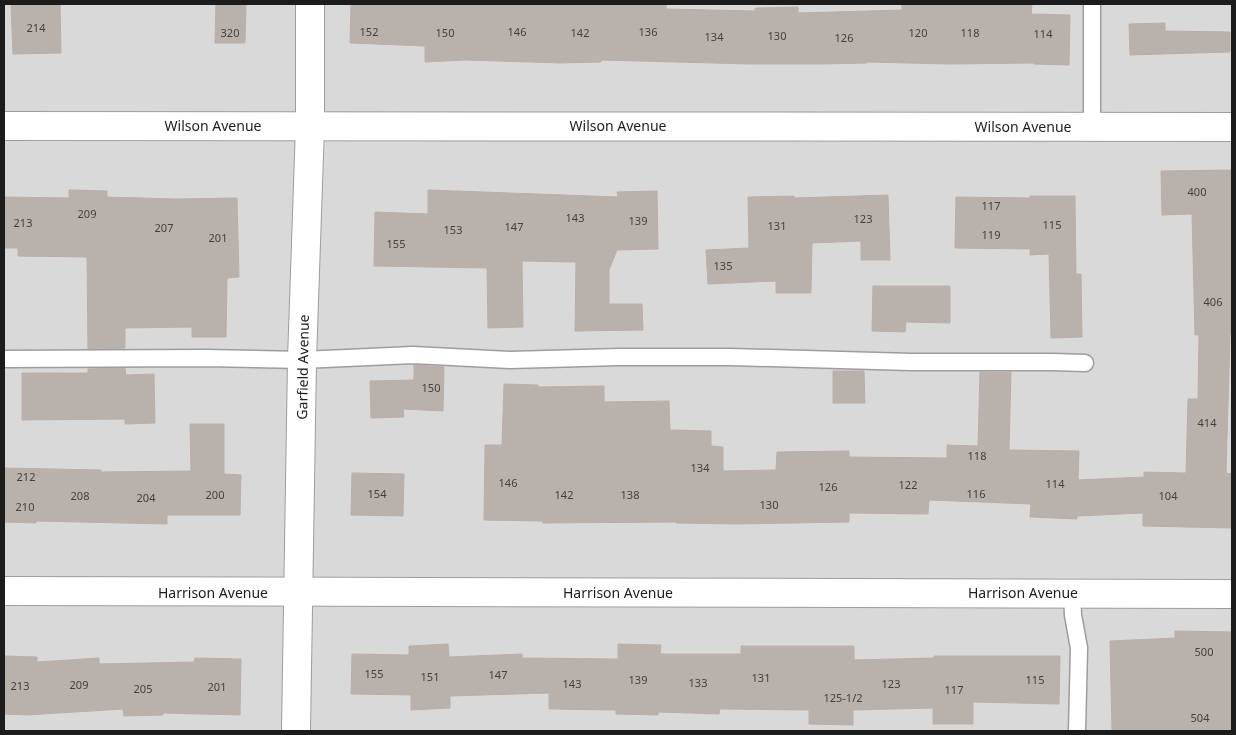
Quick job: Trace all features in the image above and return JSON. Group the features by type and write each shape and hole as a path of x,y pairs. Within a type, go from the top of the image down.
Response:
{"street":[{"name":"Garfield Avenue","path":"296,731 302,360 310,126 310,4"},
{"name":"Wilson Avenue","path":"4,126 1232,127"},
{"name":"Harrison Avenue","path":"4,592 1232,594"}],"lane":[{"path":"1092,4 1092,127"},
{"path":"4,359 206,358 302,360 413,355 510,360 722,357 911,362 1085,363"},
{"path":"1072,593 1073,615 1079,648 1077,731"}],"shaded area":[{"path":"4,4 1232,4 1232,731 4,731"}],"building":[{"path":"11,4 60,4 61,53 13,54"},
{"path":"216,4 246,4 245,43 215,43"},
{"path":"351,4 666,4 666,9 755,11 755,8 798,7 798,13 902,10 902,4 1032,4 1031,14 1070,15 1069,65 867,62 750,64 601,60 601,62 560,63 465,60 425,62 425,46 350,43"},
{"path":"1165,23 1165,31 1230,32 1230,52 1130,55 1129,24"},
{"path":"1232,170 1232,334 1230,334 1226,473 1232,474 1232,528 1143,526 1143,513 1077,516 1077,519 1030,517 1031,504 929,500 928,514 849,513 849,522 737,524 676,522 543,523 543,521 484,520 485,445 502,445 504,384 538,385 538,387 604,386 604,402 669,401 670,430 711,431 711,446 723,447 723,471 776,470 777,452 849,451 849,457 947,458 947,445 978,446 980,372 1011,372 1009,450 1079,451 1078,480 1144,477 1144,472 1186,473 1188,399 1198,399 1199,335 1195,335 1192,214 1162,215 1161,171"},
{"path":"69,190 107,191 107,197 237,198 239,277 227,278 226,337 192,337 192,327 125,328 125,348 88,349 87,257 18,256 18,248 4,248 4,197 69,198"},
{"path":"428,190 618,197 617,192 657,191 658,249 617,250 609,270 609,304 642,304 643,330 575,331 576,262 522,261 523,327 488,328 487,268 374,266 375,212 428,214"},
{"path":"888,195 890,260 861,260 861,241 812,243 811,293 776,293 776,281 708,284 706,250 749,248 748,197 794,196 794,198"},
{"path":"1030,196 1075,196 1076,274 1081,274 1082,337 1051,338 1049,254 1030,255 1030,249 955,248 956,197 1030,198"},
{"path":"873,286 950,286 950,323 906,322 905,332 872,331"},
{"path":"414,365 444,367 443,411 403,409 404,417 371,418 370,381 414,380"},
{"path":"125,368 126,375 154,374 155,423 125,424 125,419 22,420 22,373 88,373 88,369"},
{"path":"833,371 864,371 865,403 833,403"},
{"path":"190,424 224,424 224,474 241,475 240,515 167,515 167,524 4,522 4,468 101,470 101,472 191,471"},
{"path":"352,473 404,474 403,516 351,515"},
{"path":"1175,631 1232,632 1232,731 1112,731 1110,641 1175,638"},
{"path":"448,644 449,657 522,654 522,658 618,659 618,644 661,645 660,654 741,654 741,646 854,646 854,660 934,658 934,656 1060,656 1059,704 973,702 973,724 933,724 933,708 853,710 853,725 809,724 809,710 720,709 719,714 658,712 658,715 616,714 616,710 549,709 549,693 450,696 450,708 411,710 411,695 351,694 352,654 409,655 409,646"},
{"path":"4,656 37,657 37,662 99,658 99,664 194,662 195,658 241,659 240,715 163,713 163,715 124,716 123,709 27,715 4,714"}]}
